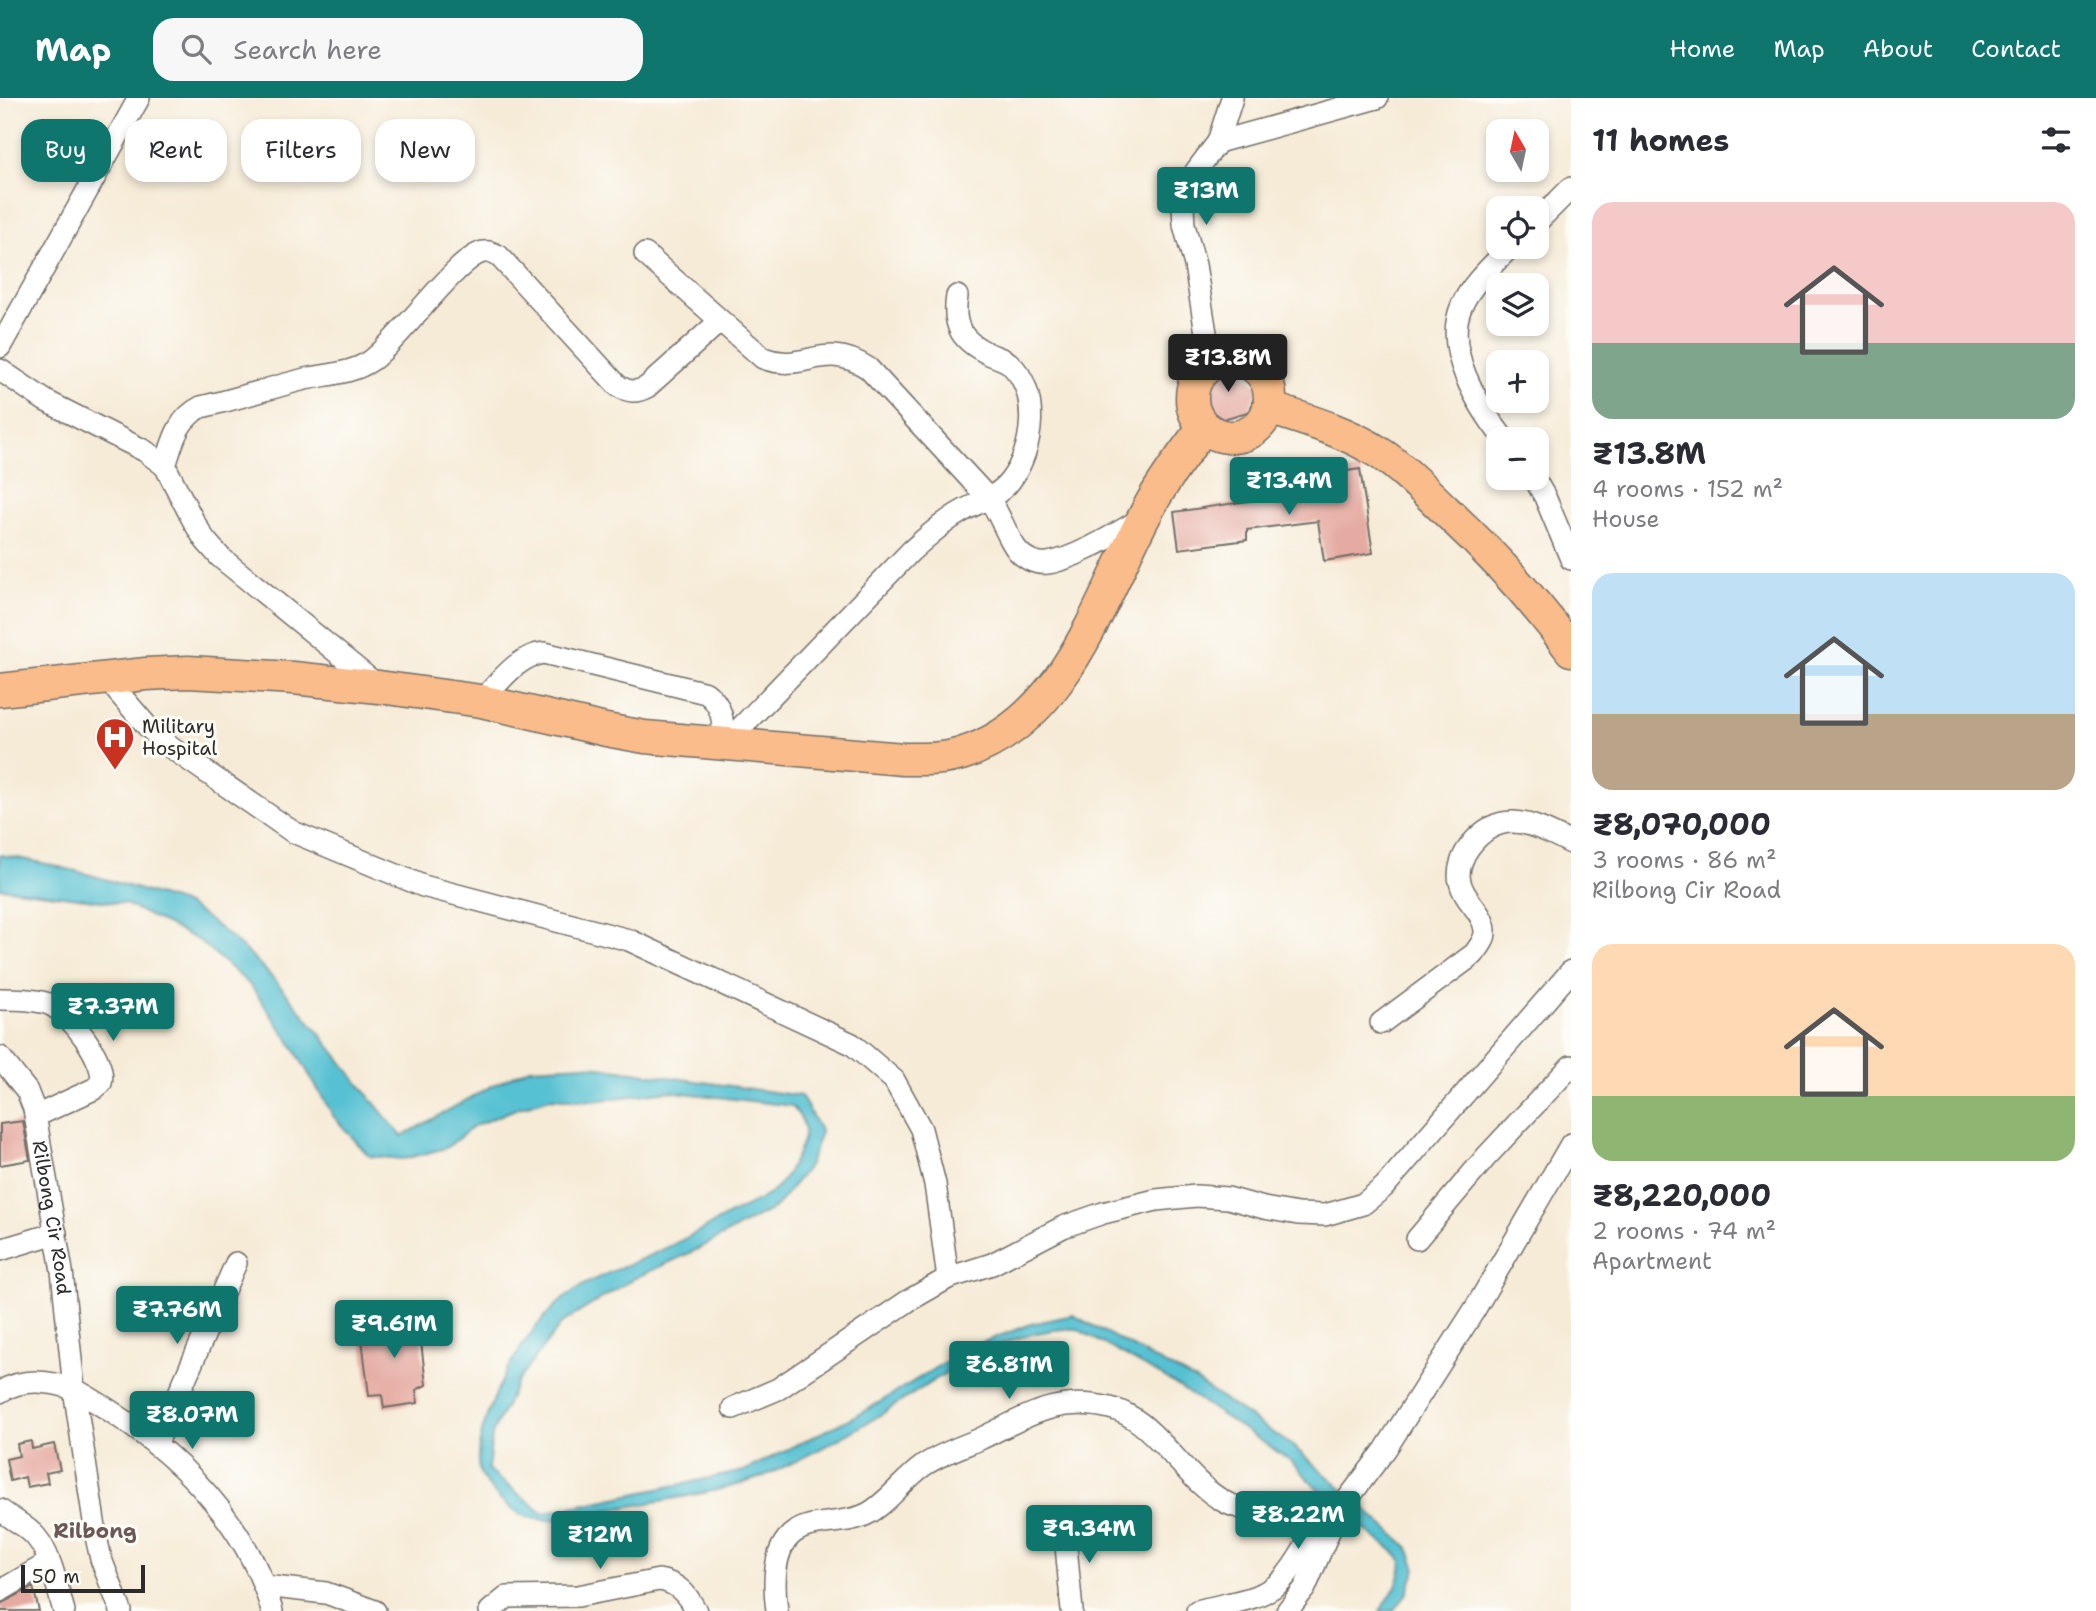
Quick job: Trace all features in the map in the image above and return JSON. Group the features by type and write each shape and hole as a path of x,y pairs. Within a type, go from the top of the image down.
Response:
{"highway":[{"path":"1234,359 1255,367 1268,385 1269,408 1265,419 1248,434 1225,437 1204,427 1197,417 1192,406 1195,382 1212,364 1234,359"},
{"path":"1269,408 1348,436 1389,461 1420,486 1512,576 1546,615 1571,650"},
{"path":"0,690 105,677 188,672 236,674 379,687 481,701 645,737 924,759 959,755 1004,733 1033,709 1074,657 1144,518 1174,467 1204,427"}],"street":[{"path":"0,348 139,98"},
{"path":"1212,364 1195,265 1184,225 1183,205 1196,171 1218,142 1232,98"},
{"path":"1218,142 1377,98"},
{"path":"1549,210 1571,188"},
{"path":"165,466 178,428 191,412 290,383 357,368 371,360 392,341 463,264 483,252 499,256 618,386 627,391 640,391 647,387 720,321"},
{"path":"645,254 763,358 788,364 841,355 854,358 868,368 989,499 1001,515 1016,549 1029,561 1046,564 1066,558 1144,518"},
{"path":"1495,427 1465,377 1456,329 1461,306 1474,286 1499,259"},
{"path":"724,744 911,551 962,511 989,499 1009,483 1023,460 1031,436 1029,400 1018,374 1007,362 969,344 959,331 954,312 957,296"},
{"path":"0,370 46,401 145,451 165,466 194,522 220,557 379,687"},
{"path":"1540,490 1571,559"},
{"path":"481,701 523,659 544,653 706,693 716,700 720,708 724,744"},
{"path":"105,677 147,726 170,747 293,832 424,886 629,940 852,1044 894,1080 921,1129 935,1184 948,1278"},
{"path":"1381,1023 1474,954 1482,943 1485,932 1483,920 1470,903 1459,880 1466,851 1477,836 1491,826 1507,821 1544,830 1571,843"},
{"path":"733,1408 778,1389 908,1301 948,1278 992,1264 1063,1227 1103,1213 1156,1200 1196,1196 1228,1198 1298,1214 1325,1215 1363,1204 1384,1187 1571,971"},
{"path":"0,999 48,1004 57,1009 68,1018 95,1053 102,1068 101,1083 94,1089 36,1116"},
{"name":"Rilbong Cir Road","path":"0,1057 27,1091 36,1116 56,1233 74,1389 97,1541 121,1611"},
{"path":"1417,1239 1486,1157 1571,1066"},
{"path":"1291,1609 1305,1588 1338,1513 1385,1450 1475,1309 1571,1144"},
{"path":"0,1250 56,1233"},
{"path":"156,1445 236,1263"},
{"path":"0,1392 8,1387 36,1381 74,1389 128,1423 156,1445 198,1485 227,1518 246,1546 272,1611"},
{"path":"777,1611 775,1572 790,1536 802,1529 863,1516 876,1509 898,1487 933,1460 1032,1412 1050,1407 1082,1404 1126,1413 1153,1435 1198,1482 1228,1504 1291,1515 1325,1516 1338,1513"},
{"path":"0,1510 37,1538 64,1611"},
{"path":"1197,1611 1249,1597 1278,1585 1317,1528 1338,1513"},
{"path":"1064,1524 1072,1611"},
{"path":"0,1591 48,1563"},
{"path":"490,1611 507,1597 578,1596 659,1580 671,1582 681,1589 696,1611"},
{"path":"264,1586 326,1593 374,1611"},
{"path":"53,1611 52,1600 56,1587"}],"water":[{"path":"0,855 94,876 190,907 222,930 278,984 402,1136 529,1068 585,1065 801,1096 821,1132 809,1165 776,1207 696,1250 635,1278 562,1323 517,1382 492,1434 488,1470 543,1513 744,1471 865,1411 968,1348 1031,1324 1073,1315 1196,1381 1294,1447 1408,1547 1416,1569 1407,1593 1394,1611 1380,1611 1400,1575 1402,1561 1392,1550 1356,1523 1290,1460 1170,1381 1077,1329 1023,1337 996,1347 944,1374 835,1441 754,1480 697,1494 561,1519 528,1517 513,1510 497,1497 482,1477 478,1453 490,1408 504,1376 523,1344 559,1303 581,1286 673,1244 758,1201 774,1190 792,1165 803,1139 804,1126 796,1111 792,1106 668,1091 594,1101 550,1098 474,1126 446,1148 404,1159 369,1156 334,1117 289,1040 250,985 200,941 126,904 0,888"}],"building":[{"path":"1223,368 1245,377 1265,390 1256,395 1251,411 1223,419 1207,409 1199,410 1198,395 1205,376 1214,377 1220,374"},
{"path":"1360,469 1373,553 1324,561 1318,521 1247,530 1247,540 1179,549 1174,512 1311,492 1310,477"},
{"path":"23,1121 30,1160 0,1165 0,1124"},
{"path":"418,1316 426,1385 416,1390 418,1403 384,1408 382,1395 369,1396 360,1323"},
{"path":"31,1441 32,1449 54,1444 60,1470 46,1473 48,1483 27,1487 25,1477 10,1481 6,1459 19,1456 17,1444"},
{"path":"33,1587 39,1611 0,1611 0,1604"}],"place":[{"name":"Military Hospital","path":"115,771"}],"district":[{"name":"Rilbong","path":"95,1531"}]}
